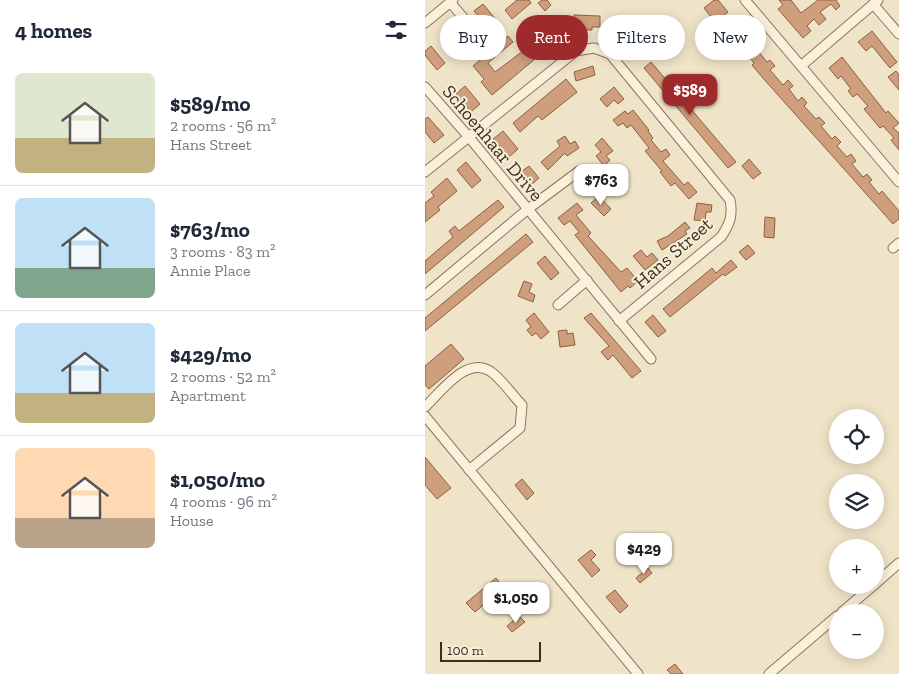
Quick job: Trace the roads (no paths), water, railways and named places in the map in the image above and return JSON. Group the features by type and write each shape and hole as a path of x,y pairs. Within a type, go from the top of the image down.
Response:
{"street":[{"path":"745,0 899,182"},
{"path":"425,23 452,1 463,15"},
{"path":"801,66 876,2 899,34"},
{"name":"Hans Street","path":"425,172 576,51 593,48 609,54 730,200 732,210 730,222 721,237 619,321"},
{"name":"Schoenhaar Drive","path":"427,93 468,136 651,359"},
{"path":"425,295 528,209 579,171"},
{"path":"558,305 587,280"},
{"path":"425,407 465,370 478,367 491,372 522,406 520,428 469,470"},
{"path":"425,416 502,512 638,674"},
{"path":"884,576 899,563"},
{"path":"851,604 863,594"},
{"path":"769,674 829,623"}]}
